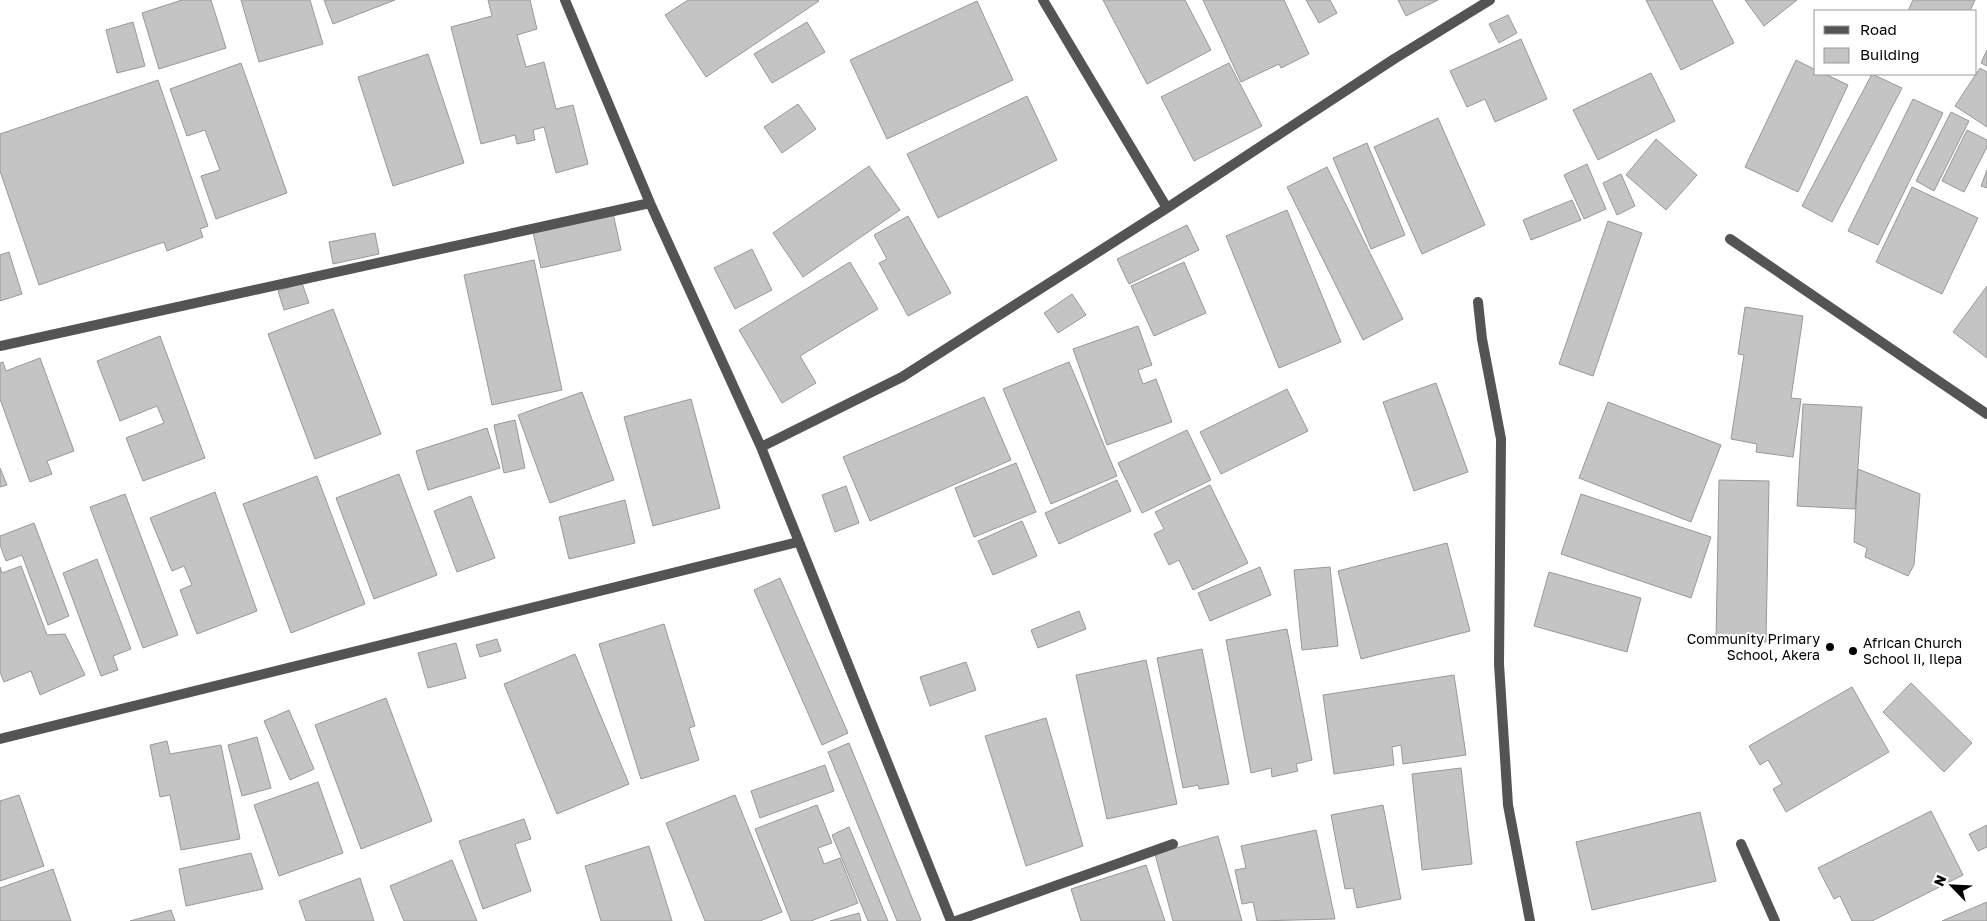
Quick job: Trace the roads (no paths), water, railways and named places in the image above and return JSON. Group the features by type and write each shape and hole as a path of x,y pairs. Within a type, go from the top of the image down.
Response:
{"street":[{"path":"566,0 650,203 761,447 951,921"},
{"path":"1043,0 1167,208"},
{"path":"761,447 902,377 1167,208 1394,59 1490,0"},
{"path":"0,346 650,203"},
{"path":"1730,238 1987,414"},
{"path":"1478,302 1482,340 1501,439 1499,664 1508,805 1530,921"},
{"path":"0,739 798,542"},
{"path":"956,921 1173,844"},
{"path":"1741,844 1775,921"}],"place":[{"name":"Community Primary School, Akera","path":"1830,647"},
{"name":"African Church School Ii, Ilepa","path":"1853,651"}]}
